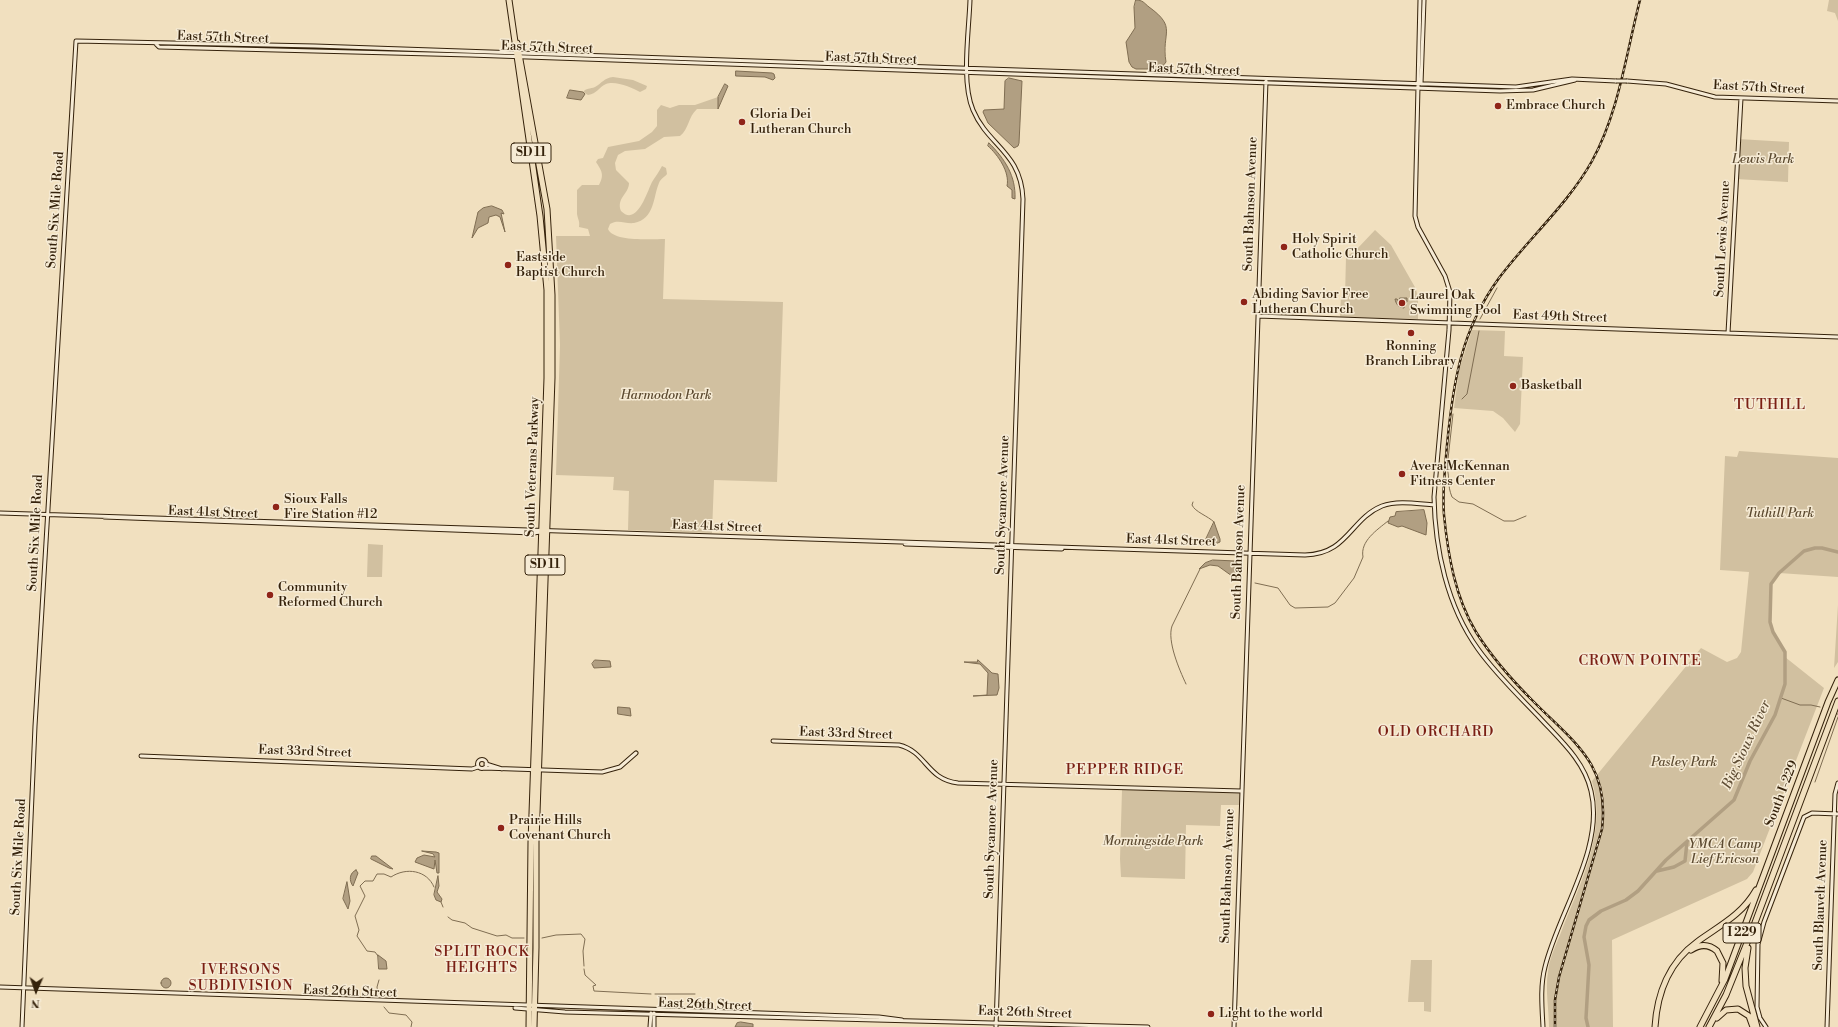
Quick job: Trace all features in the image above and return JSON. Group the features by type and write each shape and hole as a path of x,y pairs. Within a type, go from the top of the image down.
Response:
{"highway":[{"name":"SD 11","path":"508,0 517,55"},
{"name":"South Veterans Parkway","path":"517,55 547,276 548,358 536,770 532,1008 534,1027"},
{"name":"South I-229","path":"1700,1027 1716,999 1828,702 1838,680"},
{"name":"South I-229","path":"1710,1027 1726,995 1754,928 1838,701"},
{"path":"1784,844 1787,811"},
{"path":"1656,1027 1660,993 1674,966 1694,944 1724,924 1740,911 1754,892 1767,865"},
{"path":"1754,928 1747,952 1745,975 1747,991 1756,1027"},
{"path":"1656,1027 1660,1003 1668,981 1681,960 1697,946 1712,948 1717,951 1722,958 1722,977 1716,999"},
{"name":"South Veterans Parkway","path":"529,1027 532,1008"},
{"path":"1710,1027 1722,1013 1731,1009 1743,1011 1750,1019 1752,1027"}],"main road":[{"name":"South Sycamore Avenue","path":"970,0 967,71 968,93 974,112 987,133 1011,159 1019,176 1023,195 996,1027"},
{"path":"1420,0 1420,84"},
{"path":"1424,0 1419,88 1415,216 1418,227 1448,283 1450,295 1450,323 1434,504 1444,574 1452,600 1462,621 1475,644 1489,664 1571,752 1582,769 1591,792 1594,813 1591,834 1579,877 1556,930 1544,968 1542,987 1543,1027"},
{"name":"East 57th Street","path":"76,41 156,44 160,42 967,71 1420,84 1528,86 1567,79 1627,81 1666,84 1715,97 1838,101"},
{"name":"South Six Mile Road","path":"22,1027 35,731 76,41"},
{"name":"East 57th Street","path":"1266,80 1477,90 1527,90 1585,80"},
{"name":"South Bahnson Avenue","path":"1234,1027 1266,80"},
{"path":"1477,90 1502,86"},
{"name":"South Lewis Avenue","path":"1728,333 1740,98"},
{"name":"East 49th Street","path":"1258,316 1838,337"},
{"name":"East 41st Street","path":"0,513 519,529 544,532 1305,555 1322,553 1338,545 1367,516 1382,506 1399,503 1434,504"},
{"name":"East 33rd Street","path":"773,741 899,745 918,754 932,772 946,781 958,783 1241,791"},
{"name":"East 33rd Street","path":"141,756 469,768 478,766 484,768 502,769 609,771 620,767 636,753"},
{"name":"East 33rd Street","path":"478,766 478,761 483,760 486,764 502,769"},
{"path":"484,768 486,764"},
{"name":"South Blauvelt Avenue","path":"1827,1027 1836,814 1835,794 1838,784"},
{"path":"1766,1027 1760,1018 1757,1007 1757,961 1760,938 1802,820 1806,815 1812,812 1836,814"},
{"name":"East 26th Street","path":"0,987 652,1014 1148,1027"},
{"name":"East 26th Street","path":"532,1008 879,1017 902,1020"},
{"path":"652,1010 654,1027"},
{"path":"650,1027 652,1014"}],"green space":[{"path":"1829,0 1838,0 1838,21 1835,13 1827,11"},
{"path":"613,77 633,80 647,86 646,89 640,92 624,85 610,83 588,95 583,92 587,89 595,87 607,78"},
{"name":"Harmodon Park","path":"718,97 718,109 697,109 680,136 664,137 645,149 625,151 618,155 615,163 616,170 629,183 620,203 621,211 627,215 632,215 641,206 652,182 662,166 666,168 667,174 659,183 652,207 646,217 641,221 634,223 613,223 610,224 608,229 611,233 625,238 665,239 663,299 783,302 777,482 714,480 712,533 628,530 629,491 613,490 614,477 556,475 560,345 556,236 590,236 588,229 579,227 577,214 577,190 582,185 599,185 602,175 596,162 598,159 603,158 608,147 639,141 652,132 657,126 657,110 661,105 670,108 679,105 695,105"},
{"name":"Lewis Park","path":"1738,139 1789,142 1788,182 1736,179"},
{"path":"1375,230 1391,245 1416,289 1418,299 1418,319 1340,317 1341,296 1345,296 1346,257 1357,249"},
{"path":"1472,330 1505,331 1504,356 1523,357 1520,424 1515,432 1503,418 1493,411 1454,408 1459,370"},
{"path":"1739,451 1838,458 1838,577 1779,573 1773,582 1770,591 1769,610 1771,627 1783,648 1785,657 1824,688 1753,872 1747,879 1612,940 1613,1027 1549,1027 1547,979 1550,963 1554,949 1589,860 1594,840 1596,801 1592,781 1701,648 1727,662 1737,658 1741,652 1749,572 1720,570 1725,456 1737,457"},
{"path":"368,544 383,545 382,577 367,577"},
{"path":"1838,605 1838,662 1834,668"},
{"name":"Morningside Park","path":"1122,790 1241,791 1241,805 1221,805 1220,826 1186,825 1185,879 1121,877 1120,859"},
{"path":"1411,960 1432,960 1431,1012 1424,1011 1424,1002 1408,1002"}],"shaded area":[{"path":"1136,0 1143,2 1158,14 1166,26 1166,62 1162,67 1153,69 1136,69 1132,67 1129,62 1126,42 1135,28 1134,7"},
{"path":"736,71 772,73 774,74 775,78 773,80 765,77 736,76"},
{"path":"1009,78 1022,81 1019,143 1018,146 1014,148 988,123 983,112 984,110 1004,109 1005,81"},
{"path":"725,84 728,86 718,109 718,97"},
{"path":"570,90 583,92 585,94 581,100 567,98"},
{"path":"989,143 1000,155 1008,168 1014,183 1015,199 1012,198 1012,190 1007,186 1007,175 1005,170 996,154 988,146"},
{"path":"492,206 502,210 504,214 501,213 505,232 500,217 496,215 489,217 488,223 478,228 472,238 478,212 483,208"},
{"name":"Laurel Oak Swimming Pool","path":"1400,298 1407,298 1407,302 1404,303 1404,308 1399,306 1396,302 1395,299 1397,299 1400,303"},
{"path":"1424,510 1427,523 1426,535 1402,526 1398,527 1388,523 1390,517 1395,516 1396,512"},
{"path":"1214,522 1220,542 1213,545 1207,542 1206,539"},
{"path":"1213,560 1236,561 1241,568 1241,580 1239,581 1218,566 1210,565 1199,569 1205,563"},
{"path":"595,660 610,661 611,667 594,668 592,664"},
{"path":"978,660 992,673 998,674 999,688 997,695 973,696 987,695 988,673 980,664 964,662 977,662"},
{"path":"618,707 630,708 631,716 618,714"},
{"path":"422,851 439,853 439,873 437,873 435,860 434,869 415,862 417,858 424,855 435,857 433,854"},
{"path":"372,856 376,856 393,869 371,859"},
{"path":"356,870 358,873 353,886 350,877"},
{"path":"438,876 439,886 437,892 442,899 441,902 436,900 434,895"},
{"path":"347,882 350,901 348,909 343,899"},
{"path":"378,955 386,961 387,969 379,969"},
{"path":"164,978 168,978 170,979 170,987 164,988 161,985 161,981"},
{"path":"741,1022 753,1024 753,1027 735,1027 737,1023"}],"waterway":[{"path":"1480,319 1497,288"},
{"path":"1462,399 1467,394 1479,331"},
{"path":"1453,414 1447,468 1452,497 1459,502 1473,504 1504,521 1514,521 1526,516"},
{"path":"1193,502 1192,505 1196,510 1214,522"},
{"path":"1255,583 1278,588 1290,605 1295,608 1328,607 1335,603 1354,578 1363,557 1364,546 1370,536 1388,521"},
{"name":"Big Sioux River","path":"1588,1027 1586,1018 1589,965 1584,937 1589,920 1601,911 1626,900 1638,891 1666,860 1734,800 1750,761 1775,715 1785,684 1785,652 1773,632 1770,622 1771,584 1779,573 1804,551 1822,548 1838,552"},
{"path":"1186,684 1174,655 1171,632 1172,626 1200,569"},
{"path":"1781,698 1800,705 1820,707"},
{"path":"1815,782 1838,717"},
{"path":"1657,871 1674,867 1685,861 1687,842"},
{"path":"378,956 375,952 367,951 357,936 359,930 355,916 365,896 360,886 365,881 373,881 377,874 384,874 391,877 409,871 416,872 426,877 431,881 434,887"},
{"path":"441,902 443,907"},
{"path":"448,917 452,920 465,923 472,928 497,936 506,935 512,938 524,938"},
{"path":"542,938 556,935 581,934 585,939 583,951 584,966"},
{"path":"584,969 585,975 596,985 593,986 594,991 651,994"},
{"path":"378,996 377,987 379,980"},
{"path":"655,994 695,994"},
{"path":"384,1007 389,1013 406,1015 412,1022 411,1027"}],"railway":[{"path":"1555,1027 1555,1000 1559,977 1602,829 1603,806 1600,787 1594,770 1574,742 1524,692 1488,650 1476,632 1463,605 1450,560 1443,506 1449,422 1456,379 1467,337 1486,298 1511,263 1572,192 1592,161 1601,142 1609,123 1621,82 1640,0"}],"place":[{"name":"Embrace Church","path":"1498,106"},
{"name":"Gloria Dei Lutheran Church","path":"742,122"},
{"name":"Holy Spirit Catholic Church","path":"1284,247"},
{"name":"Eastside Baptist Church","path":"508,265"},
{"name":"Abiding Savior Free Lutheran Church","path":"1244,302"},
{"name":"Laurel Oak Swimming Pool","path":"1402,303"},
{"name":"Ronning Branch Library","path":"1411,333"},
{"name":"Basketball","path":"1513,386"},
{"name":"Avera McKennan Fitness Center","path":"1402,474"},
{"name":"Sioux Falls Fire Station #12","path":"276,507"},
{"name":"Community Reformed Church","path":"270,595"},
{"name":"Prairie Hills Covenant Church","path":"501,828"},
{"name":"Light to the world","path":"1211,1014"}],"district":[{"name":"TUTHILL","path":"1770,406"},
{"name":"CROWN POINTE","path":"1640,662"},
{"name":"OLD ORCHARD","path":"1436,733"},
{"name":"PEPPER RIDGE","path":"1125,771"},
{"name":"SPLIT ROCK HEIGHTS","path":"482,962"},
{"name":"IVERSONS SUBDIVISION","path":"241,980"}],"park label":[{"name":"Tuthill Park","path":"1780,514"},
{"name":"Pasley Park","path":"1684,763"},
{"name":"YMCA Camp Lief Ericson","path":"1725,852"}]}
